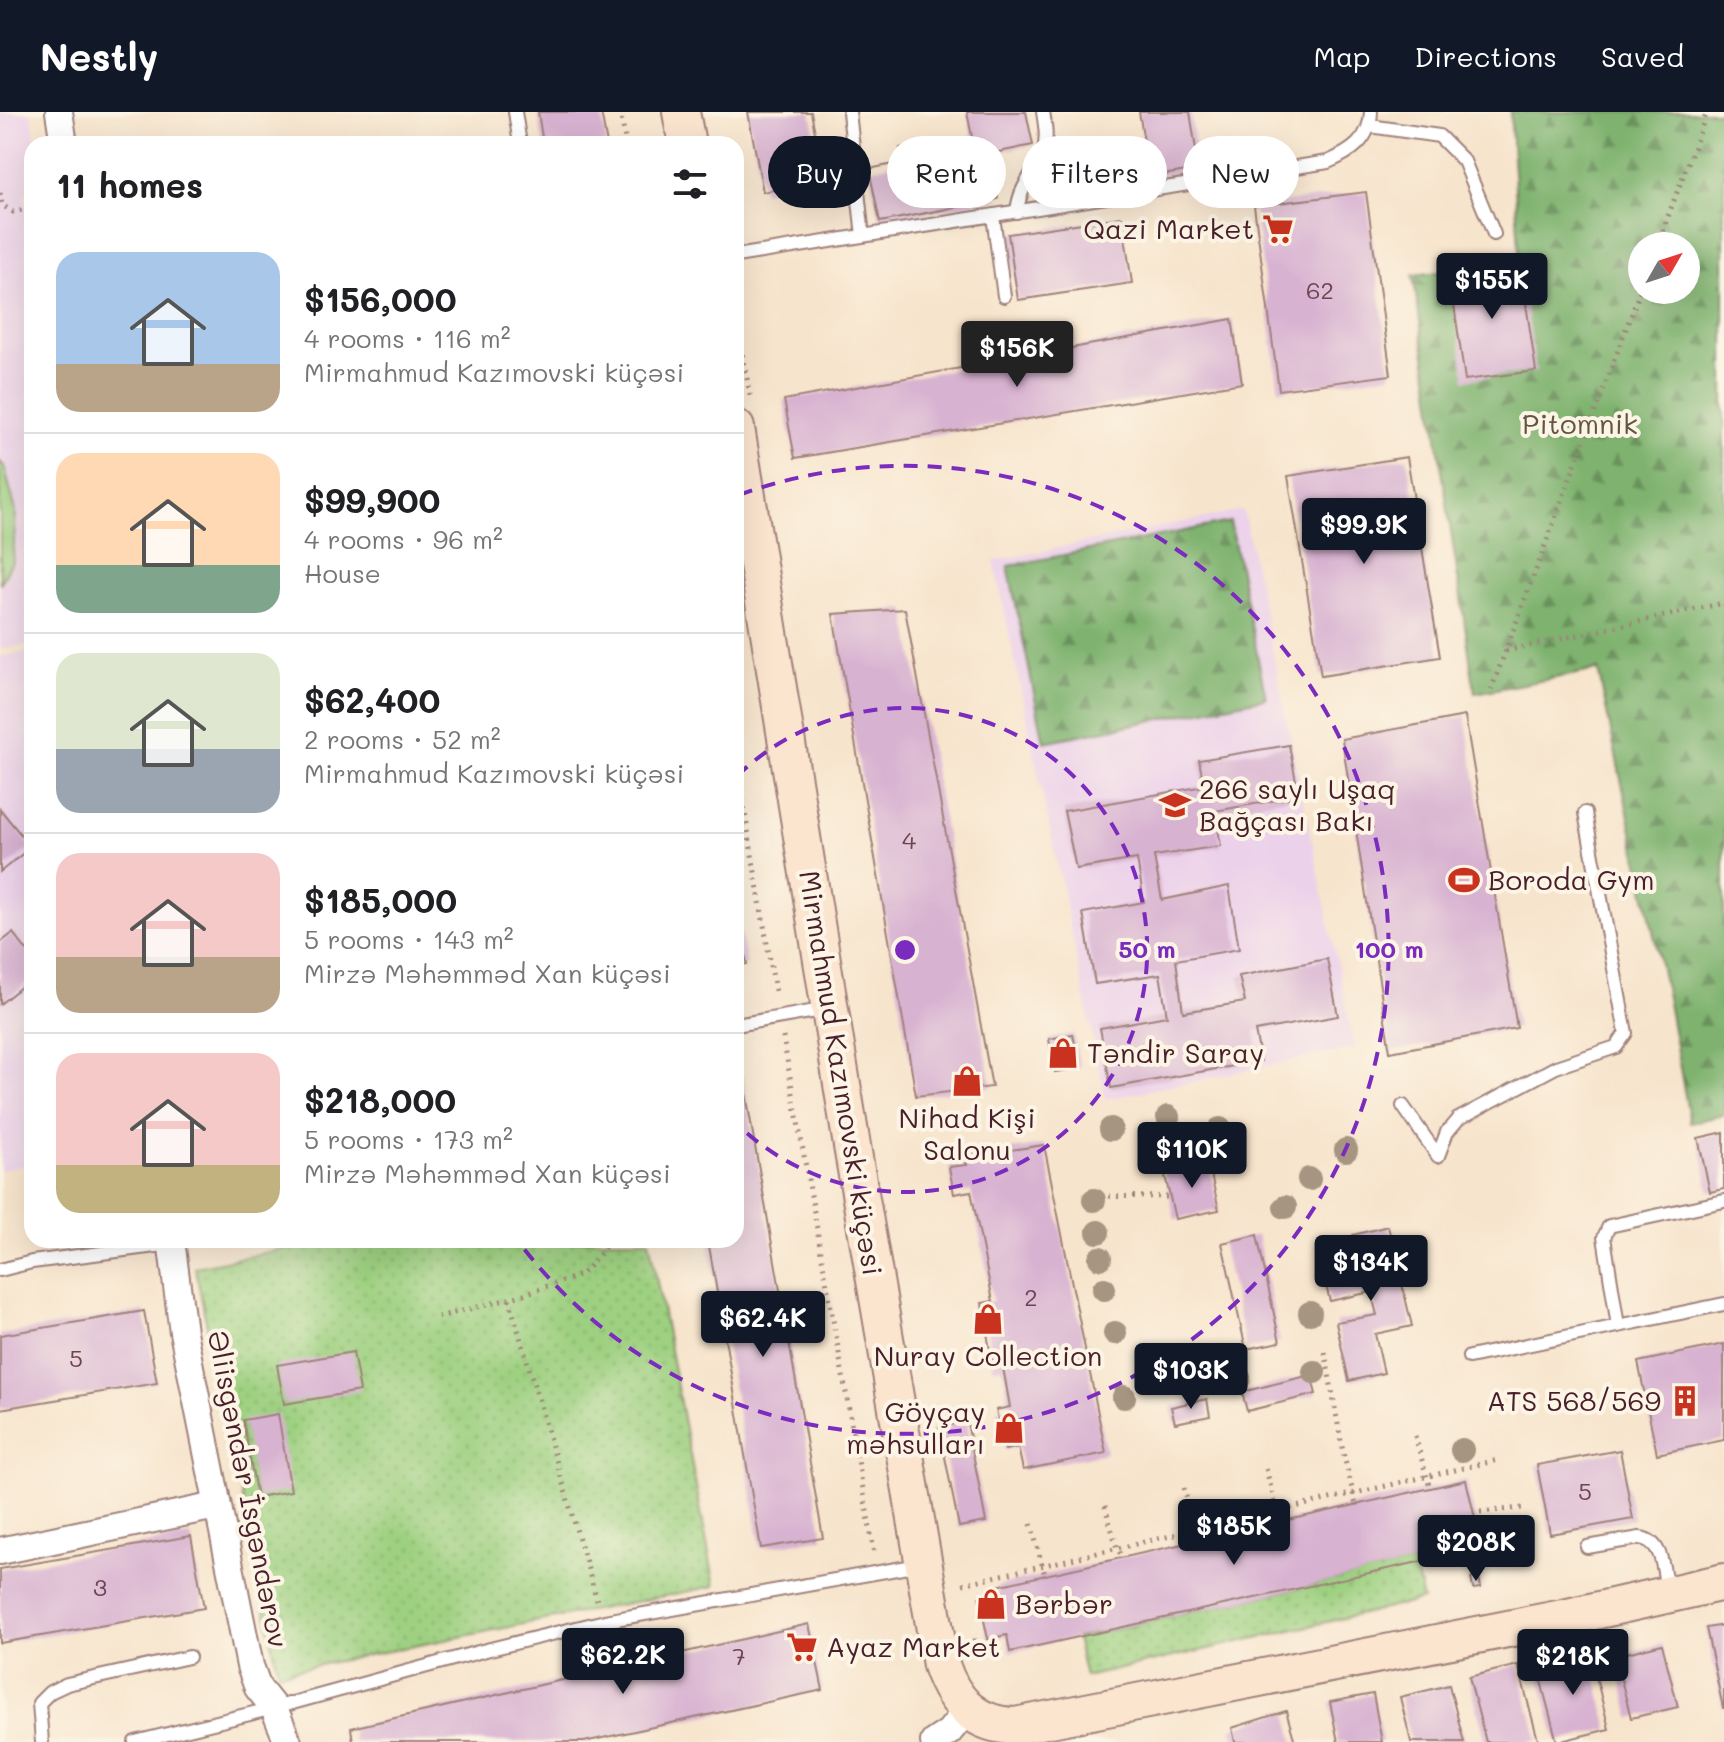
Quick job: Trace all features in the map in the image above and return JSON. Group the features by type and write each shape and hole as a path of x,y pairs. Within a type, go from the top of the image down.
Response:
{"street":[{"path":"59,112 63,136"},
{"path":"681,112 686,136"},
{"name":"Mirmahmud Kazımovski küçəsi","path":"744,478 829,1009 941,1665 949,1687 967,1710"},
{"name":"Əliisgəndər İsgəndərov","path":"172,1248 179,1309 250,1666 258,1688 274,1708 288,1742"},
{"path":"0,1551 216,1506"},
{"path":"934,1742 949,1732 967,1710 984,1721 1015,1726 1563,1618 1724,1582"}],"lane":[{"path":"515,112 519,136"},
{"path":"849,112 863,236"},
{"path":"1017,212 1018,197 1044,150 1043,112"},
{"path":"744,255 1328,162 1349,153 1363,138 1370,126 1371,112"},
{"path":"1370,126 1439,136 1464,161 1494,234"},
{"path":"993,216 1004,296"},
{"path":"1403,1106 1438,1156 1447,1132 1458,1119 1556,1067 1616,1047 1626,1033 1585,813"},
{"path":"744,1024 829,1009"},
{"path":"1618,1326 1604,1237 1609,1226 1724,1201"},
{"path":"0,1270 32,1262 129,1248"},
{"path":"1469,1357 1724,1304"},
{"path":"1587,1547 1649,1539 1658,1549 1668,1594"},
{"path":"135,1742 605,1621 925,1564"},
{"path":"42,1742 39,1703 50,1692 67,1684 189,1657"}],"path":[{"path":"620,112 624,136"},
{"path":"1662,232 1707,112"},
{"path":"0,193 2,205 13,212 24,210"},
{"path":"1491,690 1635,304"},
{"path":"1505,651 1724,603"},
{"path":"744,807 878,1573"},
{"path":"1085,1196 1170,1197"},
{"path":"438,1317 509,1299 581,1275 604,1248"},
{"path":"509,1299 600,1609"},
{"path":"1325,1352 1356,1505"},
{"path":"1415,1436 1430,1488"},
{"path":"963,1584 1498,1460"},
{"path":"1266,1469 1280,1522"},
{"path":"1184,1488 1197,1541"},
{"path":"1105,1506 1123,1558"},
{"path":"1480,1512 1523,1508"},
{"path":"1031,1524 1045,1575"}],"shaded area":[{"path":"0,112 31,112 35,136 24,136 24,645 0,649"},
{"name":"266 saylı Uşaq Bağçası Bakı","path":"1243,510 1355,1048 1106,1099 994,561"},
{"path":"24,652 24,1166 0,1170 0,657"}],"green space":[{"name":"Pitomnik","path":"1510,112 1724,112 1724,1115 1690,1123 1667,997 1598,670 1475,693 1413,275 1520,263"},
{"path":"0,462 4,466 16,511 13,560 0,584"},
{"path":"1230,522 1266,698 1044,742 1008,566"},
{"path":"290,1248 651,1248 715,1586 278,1673 195,1267"},
{"path":"1414,1562 1423,1600 1085,1677 1076,1638"}],"building":[{"path":"538,112 601,112 606,136 542,136"},
{"path":"748,112 811,112 816,136 768,136 768,191 763,192"},
{"path":"967,112 1026,112 1031,136 1022,136 1022,147 1006,151 1006,136 972,136"},
{"path":"1139,112 1190,112 1194,136 1183,136 1183,172 1167,174 1167,136 1143,136"},
{"path":"887,165 887,208 952,208 880,222 871,169"},
{"path":"1366,192 1391,375 1279,390 1254,208 1299,208 1299,200"},
{"path":"1122,217 1132,283 1018,300 1008,234"},
{"path":"1520,263 1536,371 1465,380 1449,271"},
{"path":"1232,319 1242,383 795,458 784,400"},
{"path":"1407,457 1440,657 1321,676 1288,476"},
{"path":"905,609 992,1087 916,1096 833,614"},
{"path":"1465,716 1517,1028 1390,1052 1342,739"},
{"path":"1289,745 1299,796 1215,811 1221,846 1154,856 1162,900 1229,886 1239,949 1176,960 1183,1012 1245,1002 1239,976 1327,959 1338,1016 1255,1031 1261,1061 1111,1088 1100,1028 1167,1016 1160,974 1095,984 1083,913 1144,902 1137,859 1076,869 1064,811 1204,786 1199,760"},
{"path":"0,809 24,838 24,853 0,872"},
{"path":"13,933 24,947 24,984 0,1004 0,943"},
{"path":"1073,1034 1080,1068 1055,1072 1049,1039"},
{"path":"744,1083 823,1538 761,1548 709,1248 744,1248"},
{"path":"1724,1132 1724,1189 1710,1192 1698,1138"},
{"path":"1044,1145 1106,1453 1023,1470 1018,1447 1005,1450 996,1410 1010,1407 1003,1367 993,1368 982,1303 993,1301 971,1191 954,1194 949,1167 967,1165 965,1157"},
{"path":"1208,1161 1219,1210 1175,1219 1164,1171"},
{"path":"1388,1226 1412,1326 1375,1334 1384,1373 1349,1381 1336,1322 1377,1315 1371,1292 1330,1301 1325,1282 1362,1273 1353,1235"},
{"path":"1257,1235 1280,1342 1246,1349 1222,1243"},
{"path":"144,1311 157,1383 0,1409 0,1335"},
{"name":"ATS 568/569","path":"1724,1344 1724,1440 1657,1454 1638,1362"},
{"path":"353,1352 360,1391 284,1404 277,1365"},
{"path":"1311,1375 1316,1394 1247,1411 1242,1392"},
{"path":"1207,1399 1210,1416 1175,1423 1171,1407"},
{"path":"278,1414 291,1491 257,1497 243,1420"},
{"path":"967,1422 986,1522 959,1527 939,1427"},
{"path":"1620,1450 1633,1519 1550,1534 1537,1465"},
{"path":"1466,1480 1482,1548 1010,1652 1007,1635 988,1639 979,1597 999,1594 997,1586"},
{"path":"191,1536 204,1608 0,1643 0,1569"},
{"path":"1479,1577 1481,1588 1473,1589 1471,1578"},
{"path":"809,1624 823,1690 584,1742 353,1742 351,1728"},
{"path":"1724,1625 1724,1708 1723,1708 1706,1628"},
{"path":"1662,1644 1678,1707 1631,1718 1615,1656"},
{"path":"1590,1652 1609,1729 1557,1742 1537,1666"},
{"path":"1518,1665 1538,1740 1486,1742 1469,1677"},
{"path":"1449,1685 1464,1742 1411,1742 1400,1697"},
{"path":"1373,1694 1382,1742 1338,1742 1330,1702"},
{"path":"1286,1711 1295,1742 1235,1742 1232,1728"}],"place":[{"name":"Qazi Market","path":"1278,229"},
{"name":"266 saylı Uşaq Bağçası Bakı","path":"1175,805"},
{"name":"Boroda Gym","path":"1464,880"},
{"name":"Təndir Saray","path":"1063,1053"},
{"name":"Nihad Kişi Salonu","path":"967,1081"},
{"name":"Nuray Collection","path":"988,1319"},
{"name":"ATS 568/569","path":"1685,1401"},
{"name":"Göyçay məhsulları","path":"1009,1428"},
{"name":"Bərbər","path":"991,1604"},
{"name":"Ayaz Market","path":"802,1647"}]}
